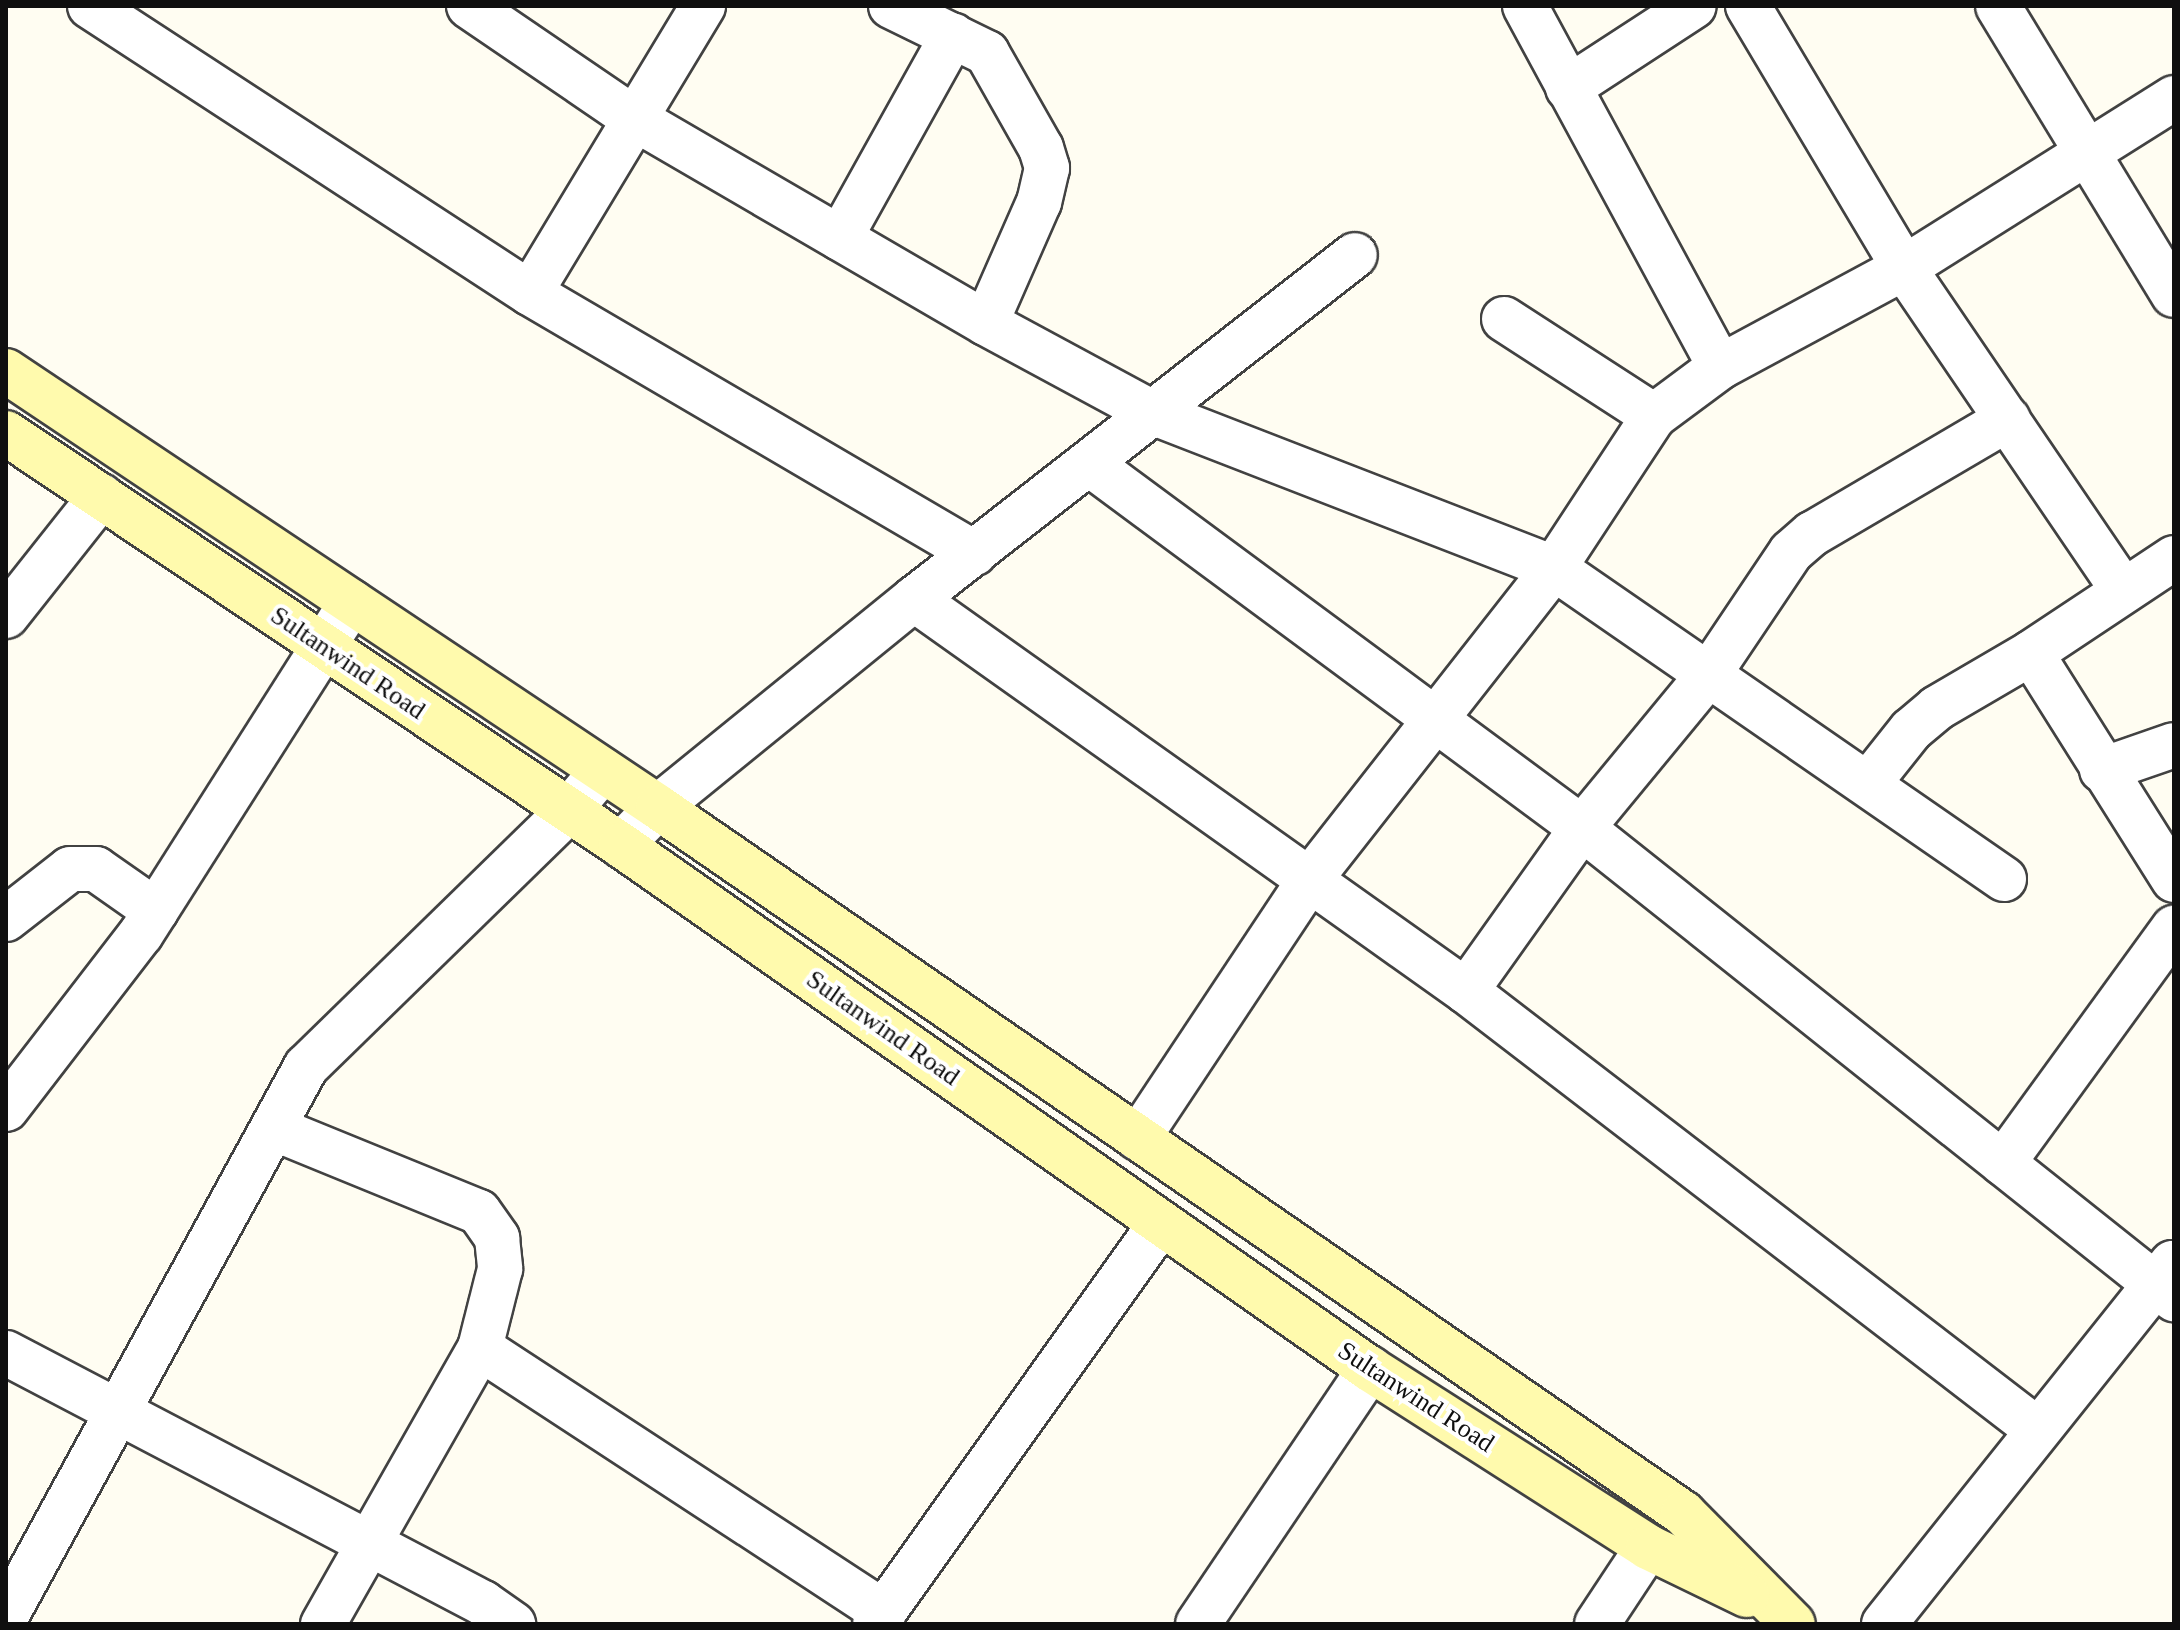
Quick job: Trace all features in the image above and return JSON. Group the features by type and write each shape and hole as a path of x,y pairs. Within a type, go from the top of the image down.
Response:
{"main road":[{"path":"6,371 658,807 1683,1513 1782,1615"},
{"name":"Sultanwind Road","path":"6,433 621,845 1370,1369 1648,1547 1782,1615"}],"street":[{"path":"90,6 530,293 974,553"},
{"path":"469,6 632,117 986,323 1149,411 1554,568 2004,879"},
{"path":"530,293 632,117 703,6"},
{"path":"891,6 987,53 1041,148 1047,168 1039,202 986,323"},
{"path":"1525,6 1720,367"},
{"path":"1568,88 1694,6"},
{"path":"1748,6 1904,268 2122,589"},
{"path":"1998,6 2174,295"},
{"path":"840,238 953,35"},
{"path":"1138,1138 1311,878 1554,568 1654,416 1720,367 1904,268 2174,98"},
{"path":"621,845 658,807 914,599 1090,464 1149,411 1355,255"},
{"path":"1504,319 1654,416"},
{"path":"1466,991 1582,828 1709,674 1791,552 1812,534 2008,419"},
{"path":"1090,464 1582,828 2003,1163 2168,1281 2035,1428 1884,1624"},
{"path":"6,616 101,496"},
{"path":"1868,784 1911,730 1937,708 2031,653 2122,589 2174,558"},
{"path":"914,599 1466,991 2035,1428"},
{"path":"6,1109 156,911 352,602"},
{"path":"2031,653 2174,880"},
{"path":"2102,770 2174,745"},
{"path":"6,1616 18,1574 120,1412 306,1067 569,810 603,770"},
{"path":"6,919 70,869 96,869 156,911"},
{"path":"2003,1163 2174,928"},
{"path":"273,1128 479,1212 497,1238 500,1269 480,1348 371,1545 323,1624"},
{"path":"480,1348 880,1618 1160,1224"},
{"path":"6,1353 371,1545 513,1624"},
{"path":"1198,1624 1370,1369"},
{"path":"1597,1624 1648,1547"}]}
